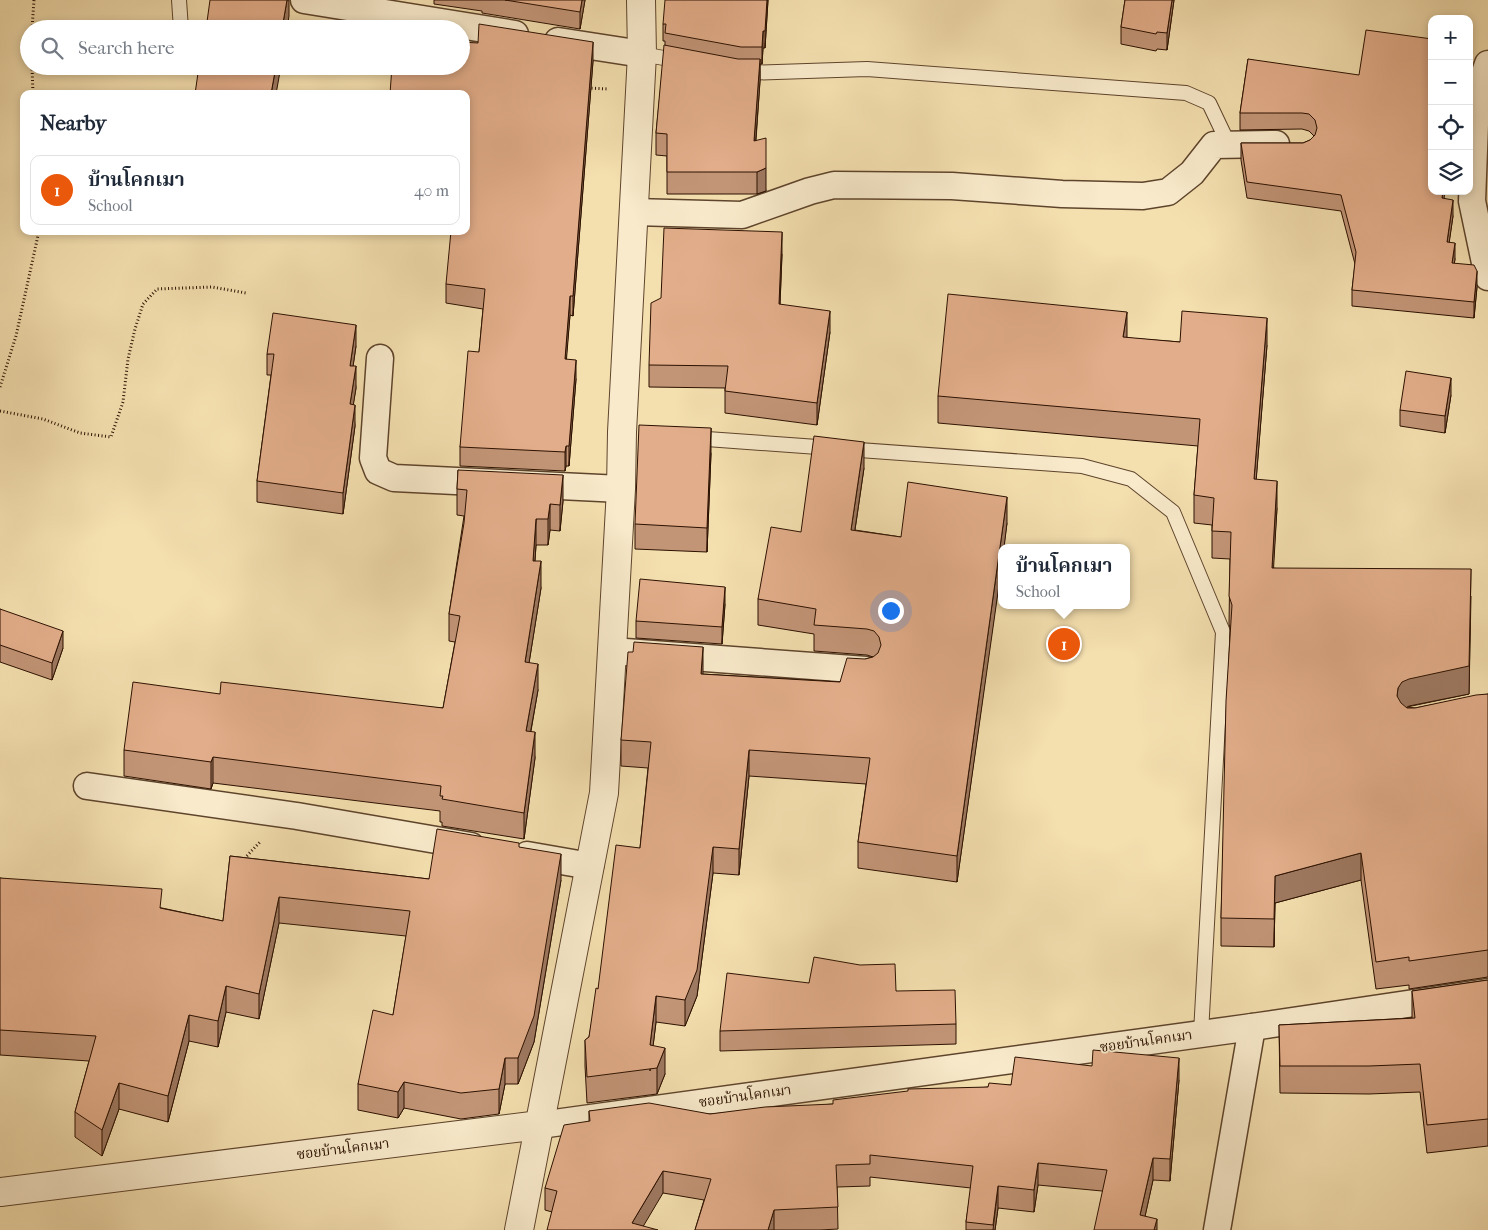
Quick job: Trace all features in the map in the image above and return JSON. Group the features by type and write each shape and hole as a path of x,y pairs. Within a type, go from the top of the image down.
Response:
{"street":[{"path":"304,0 429,20"},
{"path":"519,1230 604,793 621,489 627,433 634,212 642,54 641,0"},
{"path":"470,27 642,54"},
{"path":"1488,64 1476,100 1472,201 1488,277"},
{"path":"634,212 742,215 810,191 834,185 952,186 1062,194 1143,196 1168,192 1192,173 1214,145 1302,144"},
{"path":"380,358 373,458 378,471 394,478 621,489"},
{"path":"612,651 866,670"},
{"path":"87,786 297,816 590,866"},
{"name":"ซอยบ้านโคกเมา","path":"0,1192 540,1125 1252,1027 1488,992"},
{"path":"1217,1230 1252,1027"}],"lane":[{"path":"178,0 180,20"},
{"path":"642,54 696,64"},
{"path":"731,71 740,73 867,69 1186,93 1208,103 1229,145"},
{"path":"681,437 1082,466 1131,480 1173,512 1223,632 1201,1033"}],"path":[{"path":"33,20 34,0"},
{"path":"32,75 33,90"},
{"path":"582,87 640,92"},
{"path":"0,387 16,336 38,235"},
{"path":"0,411 43,419 80,433 111,437 123,402 128,359 135,329 143,304 157,288 212,287 246,293"}],"building":[{"path":"210,0 287,0 284,20 207,20"},
{"path":"505,0 582,0 580,12"},
{"path":"665,0 767,0 762,47 741,47 665,33 666,24 663,24"},
{"path":"1125,0 1172,0 1167,33 1157,32 1156,34 1121,27"},
{"path":"479,24 593,42 573,296 570,296 565,359 576,360 569,446 566,446 565,452 460,447 468,351 479,352 485,289 446,284 451,235 470,235 470,90 390,90 391,75 470,75 470,43 478,43"},
{"path":"1366,30 1428,38 1428,195 1442,195 1442,198 1453,200 1447,242 1455,243 1452,263 1474,265 1477,271 1474,302 1352,290 1356,252 1341,195 1247,182 1241,143 1303,143 1315,135 1317,128 1315,120 1309,114 1240,113 1248,59 1359,75"},
{"path":"664,45 738,59 760,59 754,141 766,138 766,168 757,172 667,172 667,134 656,133"},
{"path":"198,75 274,75 272,90 196,90"},
{"path":"664,228 782,232 779,304 830,311 817,403 725,391 728,366 649,365 651,303 661,298"},
{"path":"948,294 1127,312 1123,337 1180,342 1182,311 1267,318 1254,479 1277,481 1272,568 1471,569 1469,666 1409,679 1402,682 1398,688 1397,696 1407,708 1415,708 1488,694 1488,950 1409,961 1409,957 1376,962 1361,853 1275,876 1274,919 1221,918 1226,701 1232,605 1229,596 1231,532 1212,531 1214,498 1194,495 1200,419 938,396"},
{"path":"273,313 356,325 350,366 356,366 350,404 355,405 343,493 257,481 274,354 267,354"},
{"path":"1406,371 1451,378 1445,416 1400,410"},
{"path":"639,425 711,428 707,528 635,524"},
{"path":"814,436 864,442 851,530 901,537 908,482 1007,497 1000,544 998,544 998,562 957,856 858,842 870,758 749,750 739,849 713,847 697,970 685,1000 656,996 650,1045 665,1048 657,1068 587,1077 585,1040 589,1037 596,988 598,989 616,845 640,848 651,742 621,740 628,652 633,652 634,642 703,647 701,674 840,682 847,658 865,659 873,657 878,653 881,645 879,637 874,631 814,625 816,609 758,599 771,527 801,532"},
{"path":"458,470 563,475 560,505 550,504 548,519 536,519 533,561 541,561 525,662 538,664 526,731 535,732 524,813 442,799 443,796 440,796 441,786 213,757 211,762 124,750 133,682 220,694 221,682 443,708 460,616 449,614 464,523 467,490 457,489"},
{"path":"640,579 725,587 722,627 636,621"},
{"path":"0,609 63,631 52,663 0,645"},
{"path":"437,829 519,843 519,847 561,854 534,1016 518,1058 505,1058 499,1089 461,1093 404,1082 398,1092 358,1084 373,1010 393,1015 410,911 279,897 259,994 226,986 218,1021 189,1015 168,1096 119,1083 102,1130 75,1112 96,1036 0,1030 0,878 162,889 160,908 223,921 230,856 429,879"},
{"path":"814,957 860,965 895,964 896,991 955,990 956,1024 720,1031 727,973 809,983"},
{"path":"1488,980 1488,1119 1427,1125 1420,1064 1280,1066 1279,1025 1415,1018 1412,991"},
{"path":"1093,1050 1179,1058 1170,1159 1153,1158 1140,1215 1157,1219 1154,1230 1094,1230 1107,1170 1038,1163 1034,1190 998,1186 993,1225 966,1222 973,1166 870,1155 870,1164 836,1165 838,1207 774,1210 768,1230 695,1230 711,1179 663,1171 632,1223 658,1230 547,1230 557,1191 545,1188 564,1125 590,1121 589,1111 649,1103 710,1114 765,1107 833,1104 833,1100 908,1091 908,1089 988,1087 989,1083 1011,1085 1015,1057 1092,1066"}],"place":[{"name":"บ้านโคกเมา","path":"1064,644"}]}
